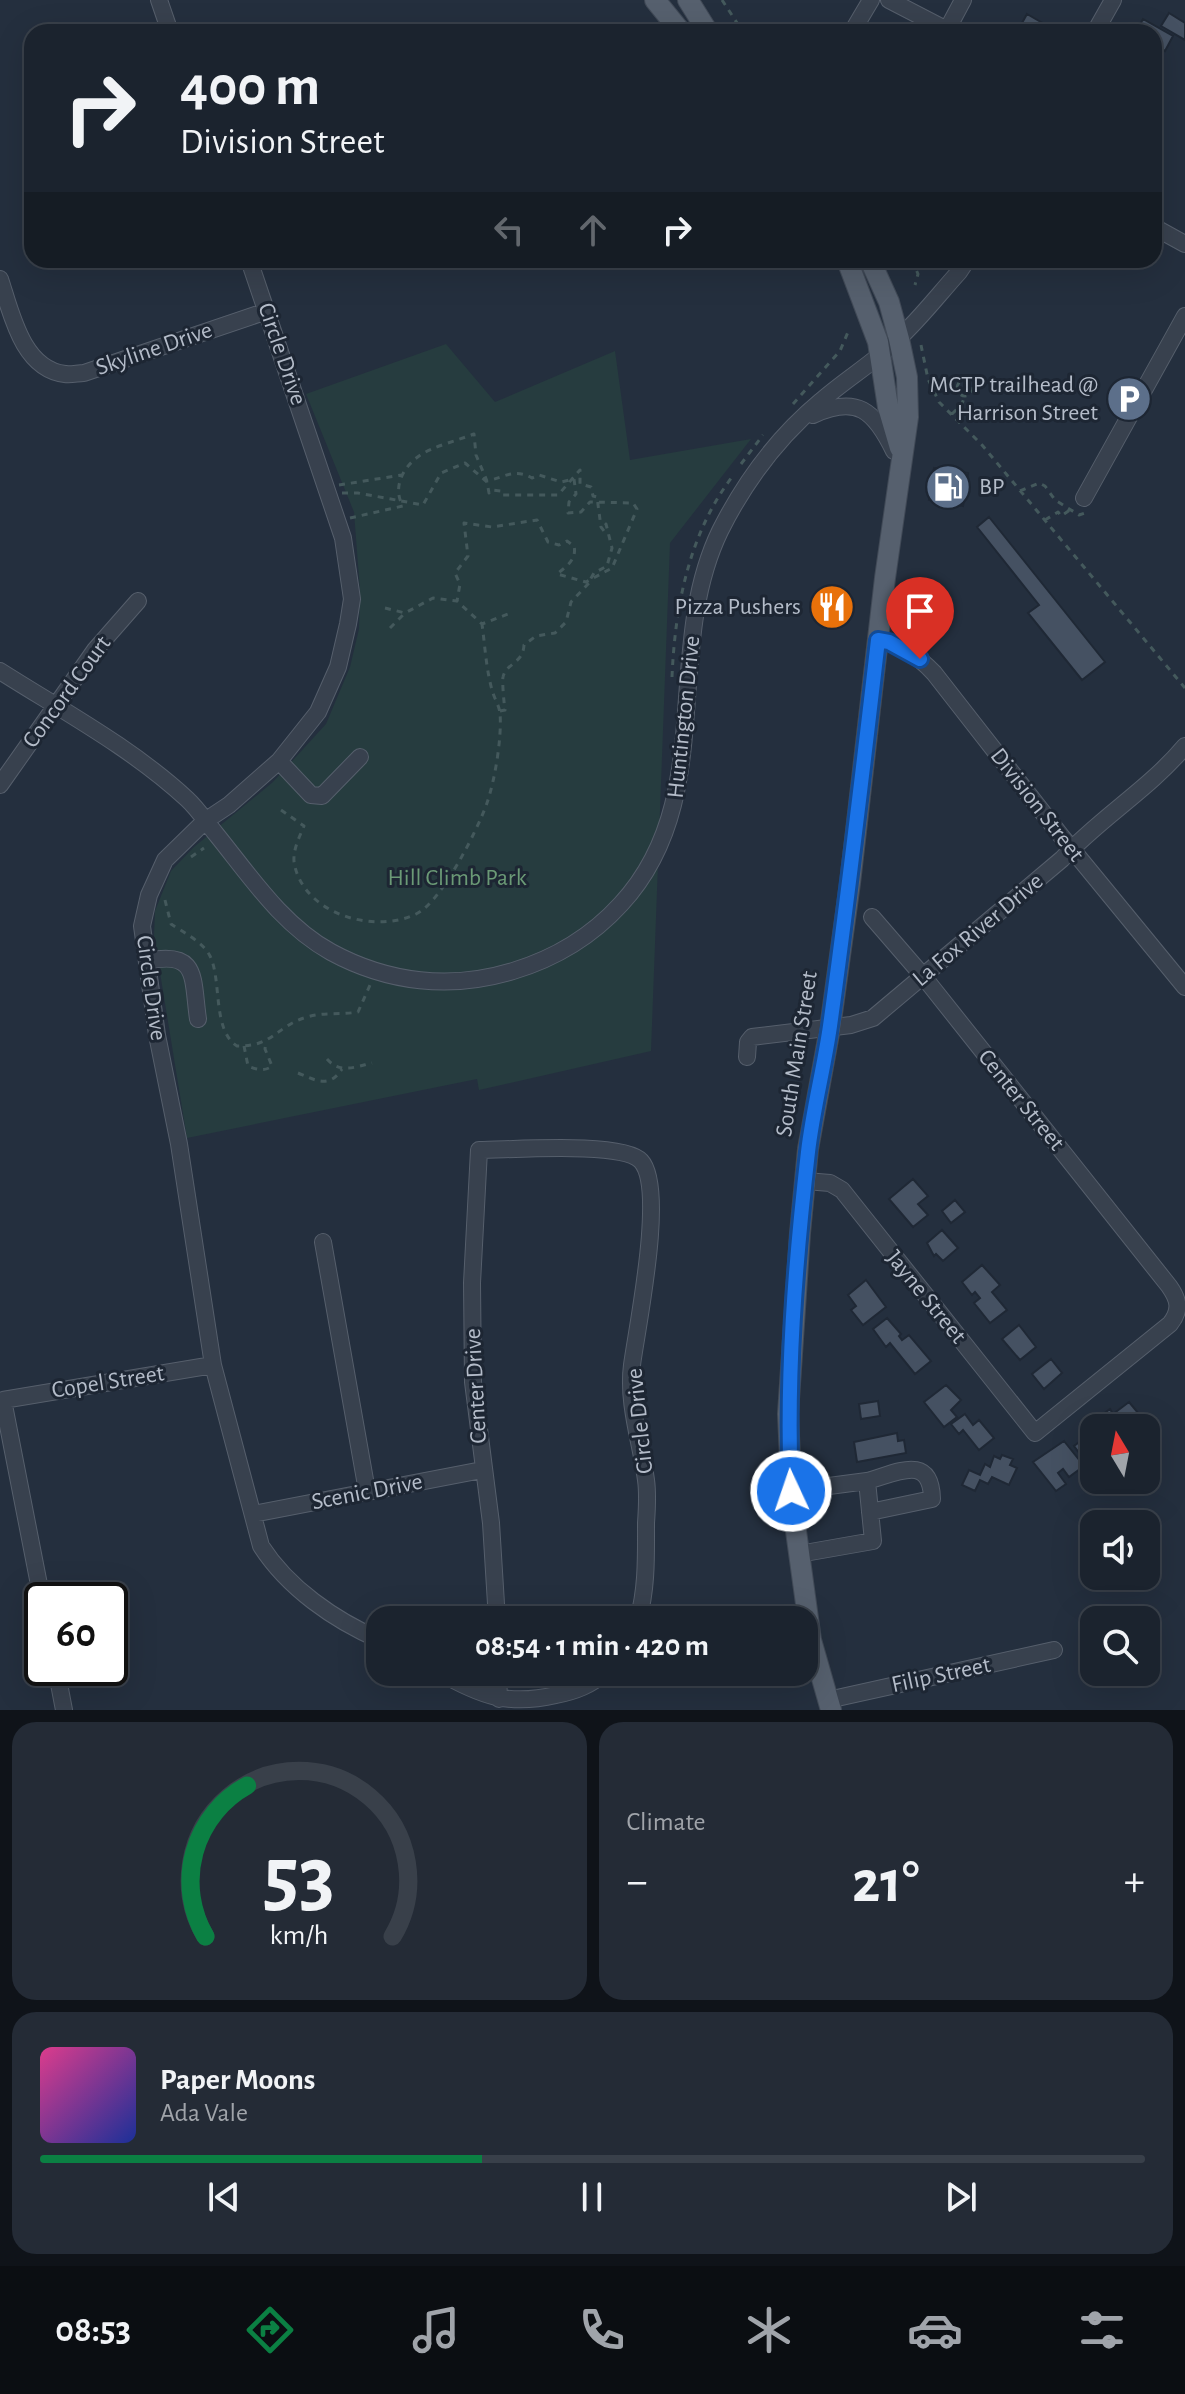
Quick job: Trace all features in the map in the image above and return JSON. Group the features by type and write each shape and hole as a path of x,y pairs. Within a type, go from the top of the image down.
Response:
{"main road":[{"path":"655,0 674,24"},
{"path":"688,0 703,24"},
{"path":"850,268 878,342 888,407 902,460"},
{"name":"South Main Street","path":"829,1705 811,1640 791,1491 788,1414 800,1221 808,1149 830,1028 908,417 907,377 899,339 889,302 874,268"}],"street":[{"path":"159,0 167,24"},
{"path":"857,24 871,0"},
{"path":"889,0 916,6 939,24"},
{"path":"950,24 963,0"},
{"path":"1100,24 1113,0"},
{"path":"1162,231 1185,244"},
{"name":"Circle Drive","path":"252,268 343,538 352,599 338,667 318,712 279,761 229,805 205,821 165,860 149,895 142,926 157,1035 179,1144 213,1365 261,1546 272,1564 309,1597 350,1627 366,1634"},
{"path":"880,355 899,339 956,268"},
{"name":"Skyline Drive","path":"0,279 17,328 34,358 63,374 84,373 267,311"},
{"path":"1081,502 1185,316"},
{"name":"Huntington Drive","path":"0,671 138,760 189,801 266,897 307,937 350,962 393,977 444,981 492,977 543,961 591,933 630,894 657,851 673,811 681,775 695,616 701,584 720,532 755,470 794,416 819,403 880,355"},
{"path":"794,416 830,407 854,406 876,419 902,460"},
{"name":"Concord Court","path":"0,785 95,650 138,601"},
{"name":"Division Street","path":"878,640 889,642 920,659 934,673 1185,987"},
{"name":"La Fox River Drive","path":"747,1057 748,1042 752,1037 868,1021 1165,770 1185,746"},
{"path":"279,761 311,795 322,796 360,757"},
{"name":"Center Street","path":"872,917 923,976 1169,1286 1179,1306 1170,1324 1035,1433"},
{"path":"147,961 176,957 184,962 192,982 198,1019"},
{"name":"Circle Drive","path":"479,1150 594,1148 629,1153 641,1160 648,1173 651,1222 632,1369 633,1396 647,1484 646,1578 641,1606"},
{"name":"Center Drive","path":"479,1150 472,1283 472,1368 482,1470 491,1523 496,1606"},
{"name":"Jayne Street","path":"806,1181 830,1183 842,1190 1035,1433"},
{"path":"323,1242 367,1491"},
{"name":"Copel Street","path":"38,1582 3,1400 213,1365"},
{"path":"791,1491 867,1481 909,1469 920,1470 928,1477 932,1499 870,1512"},
{"name":"Scenic Drive","path":"253,1514 482,1470"},
{"path":"799,1554 873,1541 867,1481"},
{"name":"Filip Street","path":"829,1705 1054,1650"},
{"path":"59,1686 64,1710"},
{"path":"464,1686 499,1699 524,1701 587,1686"},
{"path":"499,1686 499,1699"}],"path":[{"path":"722,0 738,24"},
{"path":"915,268 918,274 915,285"},
{"path":"794,416 844,346 848,332"},
{"path":"921,345 928,379 939,402 1045,520 1185,688"},
{"path":"952,414 962,404 964,396"},
{"path":"672,687 678,606 699,535 719,495 767,430"},
{"path":"350,518 403,506 398,488 402,475 418,456 474,434 476,455 487,481 514,471 532,478 539,475 561,482 574,479 576,494 569,502 568,513 581,512 590,502 633,503 637,509 612,568 586,582 557,574 570,564 574,546 567,541 559,545 548,542 537,520 492,527 464,523 468,556 455,573 460,584 457,601"},
{"path":"342,493 423,505 441,473 465,463 487,482 489,493 491,490 501,491 502,495 558,495 580,470 580,484 591,487 593,496 599,502 604,531 606,524 612,548 607,566 594,573 571,602 566,622 555,633 536,636 524,645 518,662 502,679 505,710 500,711"},
{"path":"339,485 402,475"},
{"path":"1020,491 1039,483 1055,500 1082,516 1085,511 1081,502"},
{"path":"1045,520 1058,512 1061,516 1070,510"},
{"path":"281,810 304,826 295,849 294,866 307,890 328,908 355,921 385,923 417,914 433,901 466,849 487,802 498,745 500,711 487,665 482,624 457,601 433,598 405,613 390,628"},
{"path":"385,608 405,613"},
{"path":"482,624 508,614"},
{"path":"186,860 204,848"},
{"path":"168,888 164,903 171,924 194,938 210,955 225,1034 230,1041 254,1046 305,1018 358,1012 370,983"},
{"path":"244,1046 248,1066 270,1068 266,1042"},
{"path":"327,1059 342,1069 372,1063"},
{"path":"298,1073 319,1082 328,1082 336,1078 342,1069"}],"green space":[{"name":"Hill Climb Park","path":"446,344 495,402 615,351 630,460 751,439 670,543 651,1051 479,1090 477,1079 187,1138 154,936 155,911 171,871 194,847 273,782 326,724 350,667 359,629 360,590 354,512 306,394"}],"building":[{"path":"1169,13 1185,23 1185,40 1162,27"},
{"path":"1027,14 1044,24 1021,24"},
{"path":"1162,30 1173,36 1165,51 1162,49"},
{"name":"BP","path":"934,468 968,473 963,506 929,500"},
{"path":"989,517 1105,662 1082,680 1028,613 1039,605 977,527"},
{"path":"913,1179 928,1196 918,1204 928,1215 913,1227 889,1199"},
{"path":"955,1200 965,1212 951,1223 942,1211"},
{"path":"942,1230 958,1248 943,1261 936,1254 934,1256 927,1243"},
{"path":"982,1265 1000,1285 992,1292 1007,1310 990,1323 974,1303 980,1298 975,1292 972,1295 962,1282"},
{"path":"866,1280 886,1307 863,1325 851,1310 856,1306 848,1295"},
{"path":"887,1318 901,1334 902,1340 909,1335 931,1361 915,1374 890,1343 886,1347 873,1329"},
{"path":"1019,1325 1036,1347 1020,1360 1002,1339"},
{"path":"1051,1359 1062,1373 1044,1389 1032,1374"},
{"path":"946,1385 961,1400 951,1410 957,1417 944,1427 924,1402"},
{"path":"878,1401 880,1416 861,1419 859,1404"},
{"path":"1129,1402 1139,1414 1113,1414"},
{"path":"965,1414 973,1425 979,1420 994,1438 979,1450 963,1430 959,1434 951,1424"},
{"path":"897,1433 898,1441 904,1440 906,1453 857,1462 854,1442"},
{"path":"1064,1441 1080,1461 1080,1469 1069,1477 1063,1469 1058,1473 1066,1484 1056,1491 1033,1462"},
{"path":"1002,1455 1013,1459 1010,1465 1017,1468 1009,1485 992,1477 988,1484 980,1480 975,1491 962,1485 969,1470 980,1475 985,1464 990,1467 994,1456 1000,1459"}],"place":[{"name":"MCTP trailhead @ Harrison Street","path":"1129,399"},
{"name":"BP","path":"948,487"},
{"name":"Pizza Pushers","path":"832,607"}],"route":[{"path":"791,1491 788,1414 800,1221 808,1149 830,1028 850,883 878,640 889,642 920,659"}]}
